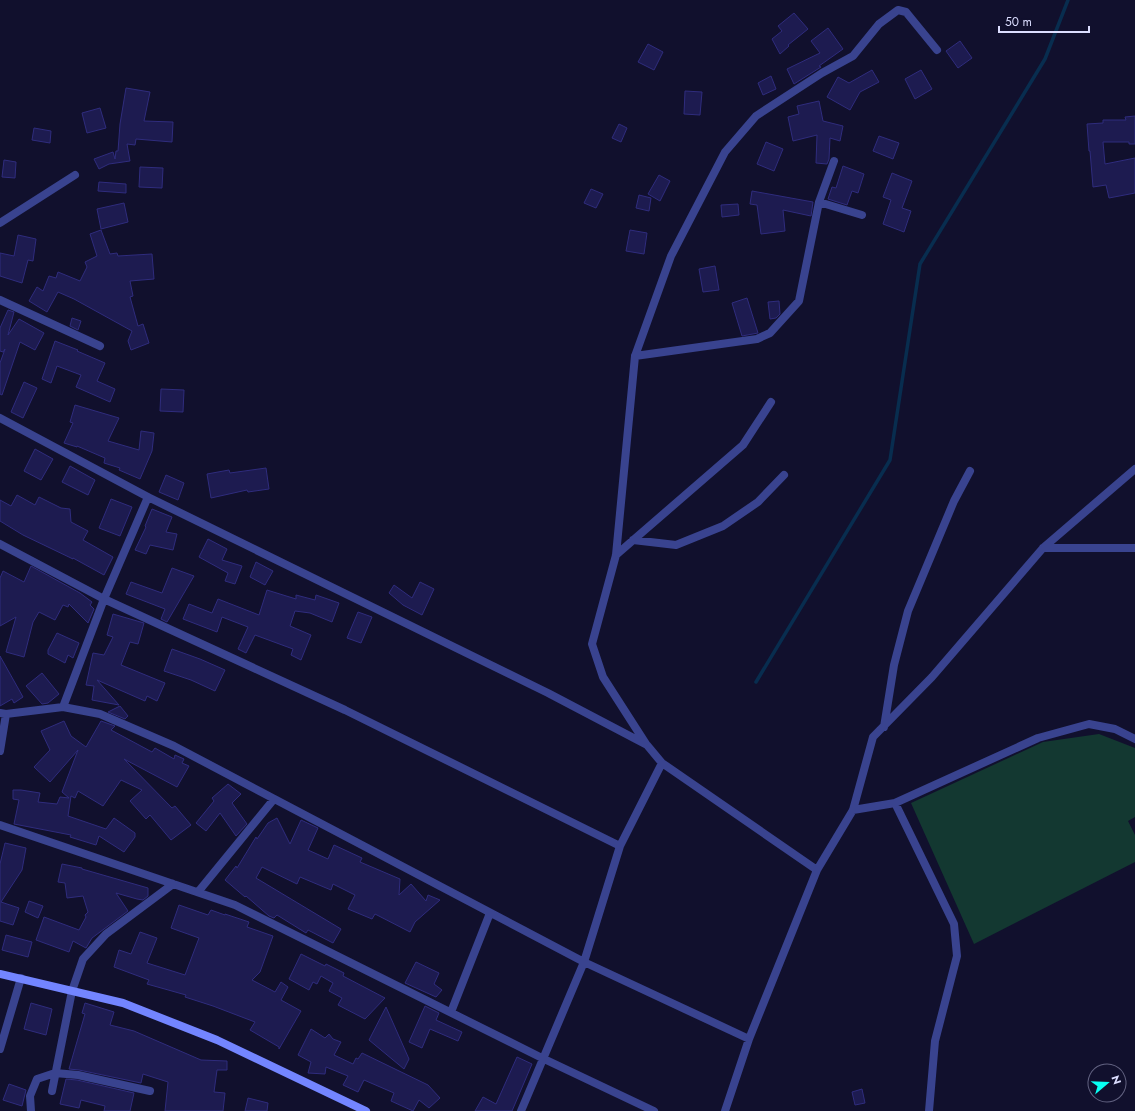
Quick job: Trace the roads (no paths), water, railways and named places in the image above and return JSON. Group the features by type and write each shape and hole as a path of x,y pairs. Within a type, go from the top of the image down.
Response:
{"main road":[{"path":"0,974 123,1003 217,1040 363,1110"}],"street":[{"path":"818,870 662,763 647,745 603,677 592,644 616,555 635,356 671,256 725,152 756,116 822,72 853,56 879,24 898,10 906,12 937,50"},
{"path":"635,356 756,339 770,333 799,301 819,202 834,161"},
{"path":"0,223 76,175"},
{"path":"819,202 862,215"},
{"path":"0,300 100,346"},
{"path":"616,555 743,445 771,402"},
{"path":"0,418 148,498 548,693 647,745"},
{"path":"725,1111 749,1039 818,870 853,810 873,737 932,677 1043,548 1135,469"},
{"path":"884,727 894,665 908,611 954,501 970,472"},
{"path":"633,540 676,545 724,526 758,502 784,475"},
{"path":"63,707 104,599 148,498"},
{"path":"0,544 104,599 345,710 620,846"},
{"path":"1043,548 1135,548"},
{"path":"0,751 3,714 63,707 100,714 174,746 584,962 749,1039"},
{"path":"853,810 895,803 1038,738 1089,724 1115,729 1135,739"},
{"path":"521,1111 542,1058 584,962 620,846 662,763"},
{"path":"198,892 274,799"},
{"path":"895,803 954,924 957,956 935,1041 928,1111"},
{"path":"0,825 235,905 542,1058 654,1111"},
{"path":"52,1091 72,991 83,958 106,934 173,884"},
{"path":"451,1012 490,913"},
{"path":"0,1049 20,978"},
{"path":"31,1111 30,1096 37,1080 55,1073 78,1075 150,1092"}],"waterway":[{"path":"756,682 890,460 920,264 1045,59 1068,0"}]}
